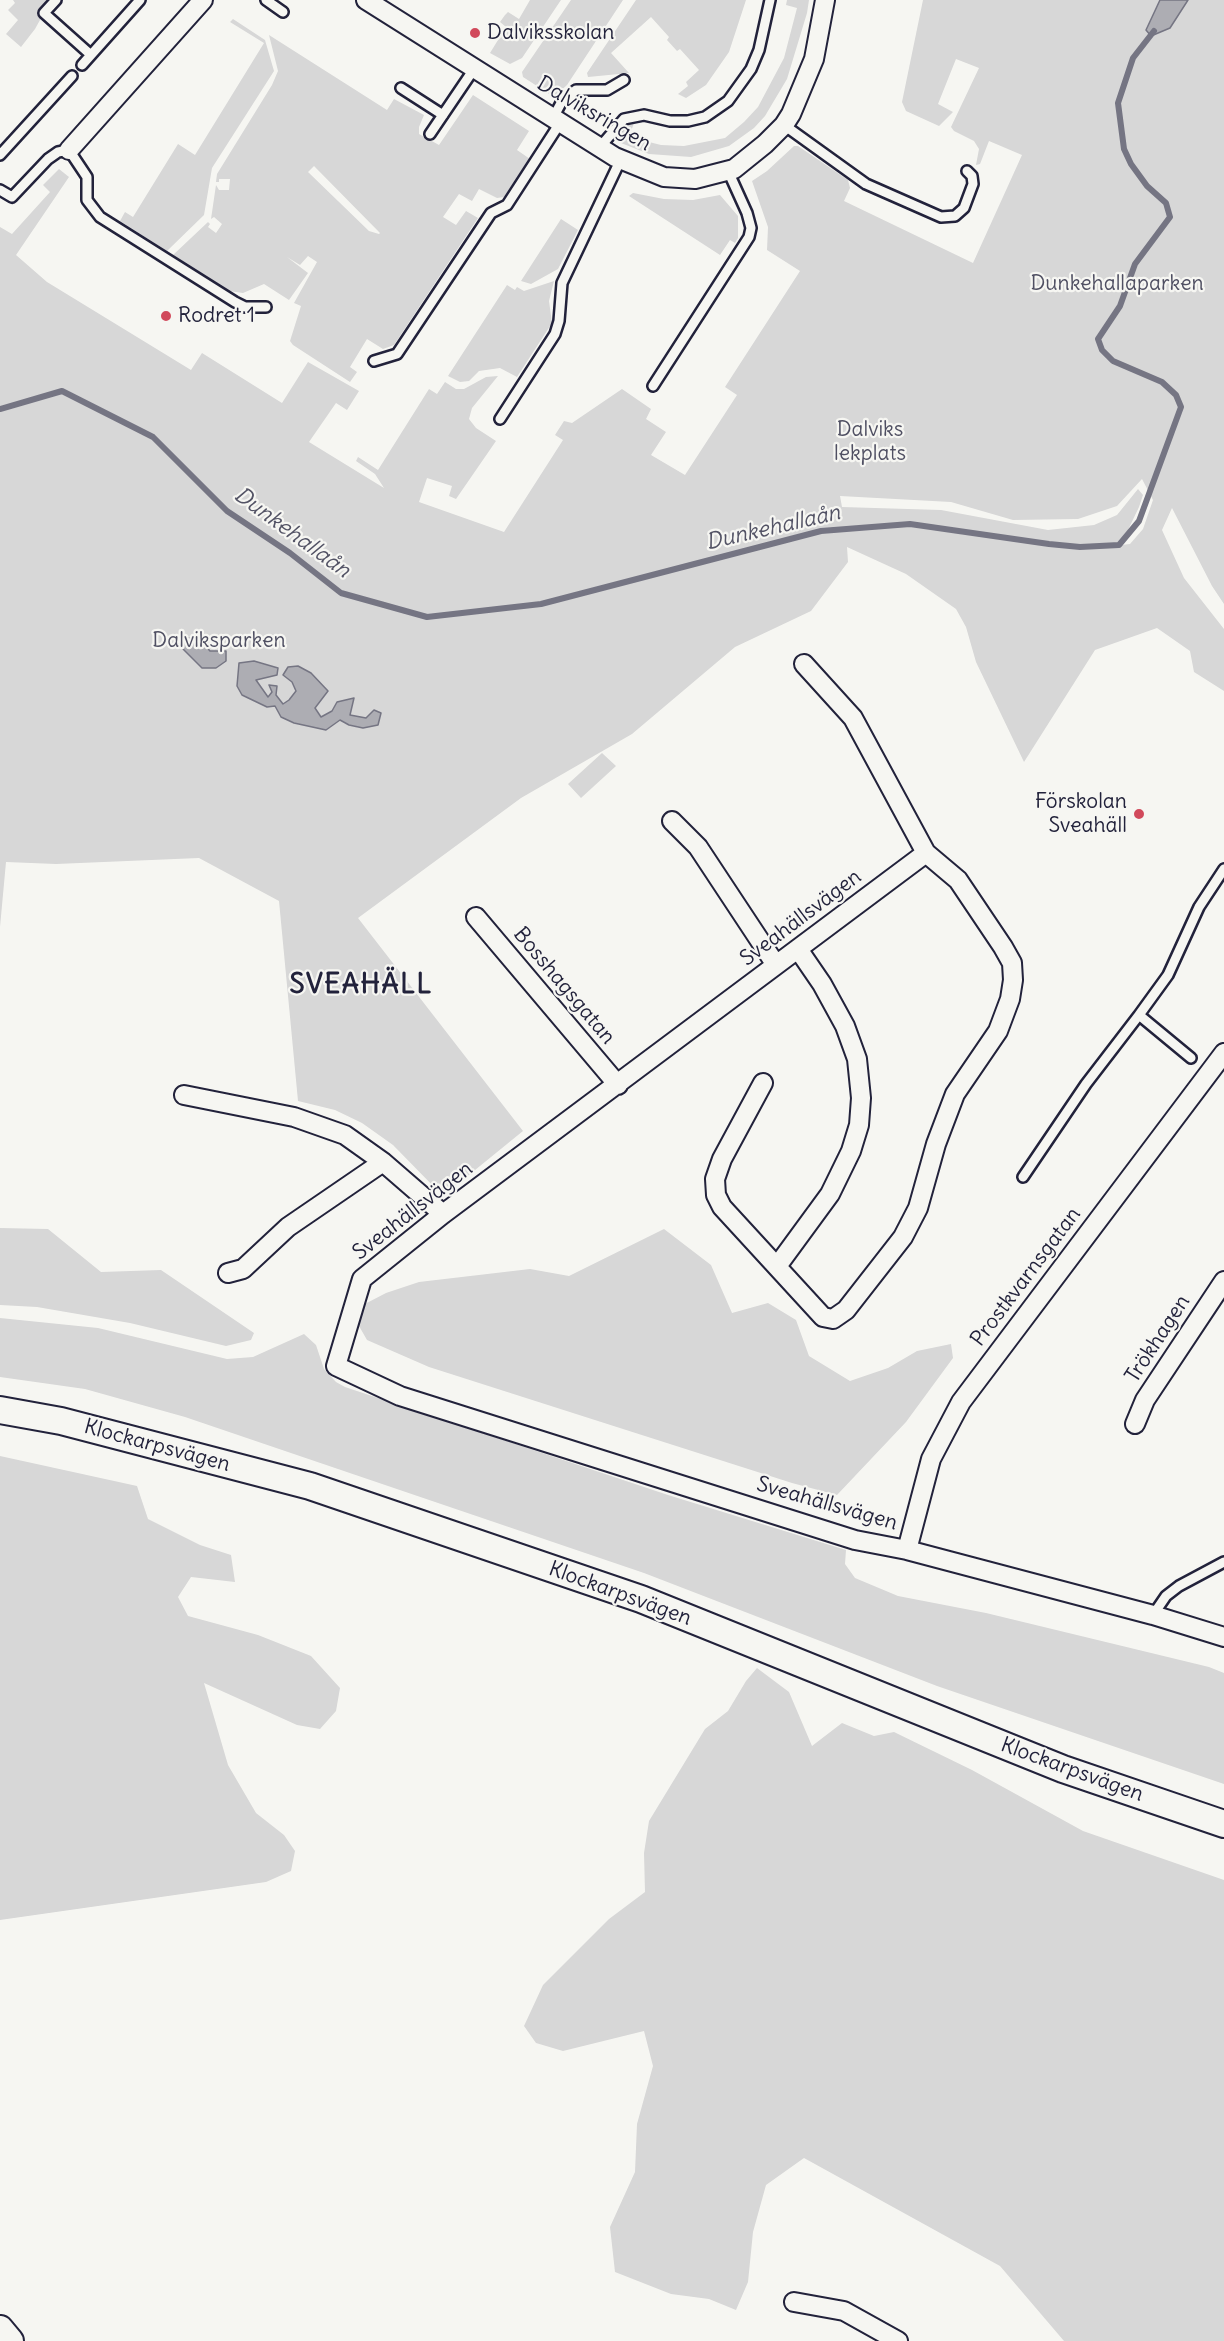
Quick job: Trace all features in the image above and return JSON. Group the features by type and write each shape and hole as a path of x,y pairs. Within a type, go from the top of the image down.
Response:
{"street":[{"name":"Dalviksringen","path":"366,0 621,159 664,177 694,179 734,169 765,144 784,124 791,114 814,59 825,0"},
{"path":"69,150 200,1"},
{"path":"763,1083 722,1159 715,1179 716,1195 722,1207 824,1317 833,1319 846,1310 903,1237 918,1208 939,1136 955,1094 1004,1019 1013,980 1012,963 958,880 926,853 853,718 804,664"},
{"path":"672,821 698,847 776,965"},
{"name":"Sveahällsvägen","path":"926,853 443,1214 362,1279 336,1366 400,1396 855,1540 907,1550 1153,1615 1224,1637"},
{"name":"Bosshagsgatan","path":"476,917 618,1085"},
{"path":"778,1265 830,1194 851,1151 859,1125 861,1098 857,1059 845,1026 822,984 798,949"},
{"name":"Prostkvarnsgatan","path":"907,1550 931,1459 961,1402 1224,1053"},
{"path":"184,1095 294,1117 345,1135 383,1162 443,1214"},
{"path":"228,1273 243,1269 288,1227 383,1162"},
{"name":"Trökhagen","path":"1135,1424 1145,1400 1224,1281"},
{"name":"Klockarpsvägen","path":"0,1410 61,1421 321,1490 642,1599 1064,1769 1224,1824"},
{"path":"794,2302 844,2312 898,2341"},
{"path":"0,2329 10,2341"}],"lane":[{"path":"56,0 44,12 91,55"},
{"path":"82,65 140,0"},
{"path":"266,0 283,12"},
{"path":"600,147 616,126 634,115 688,121 705,117 718,110 741,86 751,69 762,40 770,0"},
{"path":"430,134 474,69"},
{"path":"0,155 72,76"},
{"path":"374,361 397,354 491,213 507,205 556,120 561,103 576,90 607,90 624,80"},
{"path":"401,88 443,115"},
{"path":"784,124 866,184 940,217 955,216 964,208 973,184 972,176 967,171"},
{"path":"0,190 12,197 48,159 58,152 69,150 87,177 87,200 100,217 235,302 245,307 266,307"},
{"path":"500,419 555,334 559,321 562,283 621,159"},
{"path":"653,386 749,237 751,228 747,213 728,171"},
{"path":"1023,1177 1086,1084 1167,975 1199,907 1224,869"},
{"path":"1139,1015 1191,1058"},
{"path":"1153,1615 1166,1596 1179,1586 1224,1562"}],"green space":[{"path":"13,0 51,0 35,29 21,47 6,34 18,20 8,10 15,3"},
{"path":"530,0 561,0 522,58 510,64 490,53 506,27 500,22 505,15 508,12 519,19"},
{"path":"571,0 623,0 567,85 554,97 523,77 522,72"},
{"path":"636,0 746,0 729,52 706,85 686,98 678,94 688,86 686,82 699,70 680,49 677,51 667,40 669,37 651,17 611,53 629,73 588,77 587,73"},
{"path":"787,0 809,0 807,13 787,79 765,116 754,128 729,146 691,157 649,154 621,143 618,136 621,129 630,123 634,123 629,137 661,145 684,146 725,138 744,122 758,107 784,58 797,8 786,5"},
{"name":"Dalviksparken","path":"923,0 1224,0 1224,604 1212,586 1172,508 1162,530 1184,578 1224,629 1224,691 1194,672 1190,651 1157,628 1095,650 1024,762 976,662 966,627 956,609 906,574 847,547 848,562 811,611 735,647 632,734 521,798 358,918 523,1131 448,1192 438,1191 393,1145 362,1123 335,1110 298,1101 279,901 199,858 56,864 6,862 0,927 0,227 12,234 50,192 43,185 59,169 69,177 16,255 47,282 191,370 202,353 282,403 308,362 359,391 347,410 336,403 309,442 384,488 375,474 356,461 358,457 378,470 429,389 437,394 445,382 456,389 464,389 486,377 498,376 472,408 469,419 476,428 496,441 456,499 449,496 452,486 427,478 419,502 504,532 563,440 555,435 564,421 572,423 622,389 651,409 646,419 666,432 651,455 685,475 737,395 725,387 800,271 767,250 768,227 752,181 767,171 794,146 798,146 848,180 850,188 844,201 973,263 1022,155 989,141 980,164 976,165 979,149 974,141 954,131 951,127 979,68 956,59 938,104 953,112 939,126 906,111 902,102","holes":["1142,479 1153,500 1143,529 1130,544 1085,549 961,534 958,530 1074,546 1117,544 1128,530 1139,507 1143,495 1138,489 1117,515 1094,525 1048,530 941,510 842,507 840,496 951,502 1013,520 1078,519 1117,506"]},
{"path":"233,19 265,40 274,71 212,168 204,215 167,251 120,221 125,212 133,217 178,144 195,155 264,43 230,22"},
{"path":"269,35 387,110 394,99 424,115 419,134 439,145 473,95 529,131 517,150 530,159 504,197 497,198 479,189 472,201 459,194 443,217 456,225 466,211 478,218 394,345 383,349 367,339 350,367 357,372 350,382 290,341 301,306 294,303 317,262 308,256 300,265 287,257 308,273 289,300 264,284 243,293 229,291 173,255 208,222 210,224 208,227 216,233 222,224 214,217 211,219 216,185 219,190 229,190 230,179 219,179 219,182 216,182 217,174 272,85 278,71","holes":["314,166 380,233 369,231 308,172"]},
{"path":"633,193 664,199 693,200 720,195 738,216 738,238 735,243 730,240 720,255 629,196"},
{"path":"561,219 578,230 558,269 531,284 521,281"},
{"path":"554,281 549,301 552,323 517,377 500,368 479,371 469,381 460,382 448,376 507,285 515,290 517,287 524,291"},
{"path":"602,753 616,766 581,798 568,784"},
{"path":"0,1228 48,1229 101,1272 161,1270 254,1333 251,1340 226,1346 130,1323 37,1307 0,1305"},
{"path":"664,1229 711,1265 732,1313 768,1303 796,1320 809,1356 850,1381 888,1368 917,1351 951,1344 953,1358 906,1422 837,1495 792,1483 429,1367 367,1340 359,1326 361,1306 386,1293 419,1282 530,1269 569,1276"},
{"path":"0,1318 98,1328 227,1359 253,1357 304,1334 316,1345 324,1369 336,1382 345,1387 668,1495 846,1550 845,1564 855,1578 898,1596 986,1613 1209,1667 1224,1673 1224,1784 937,1686 644,1573 185,1417 85,1389 0,1377"},
{"path":"0,1456 137,1486 148,1519 200,1545 231,1555 235,1582 191,1577 178,1597 188,1616 258,1635 311,1656 340,1688 336,1711 320,1729 297,1725 204,1683 228,1765 256,1813 284,1835 295,1851 291,1871 266,1882 0,1920"},
{"path":"757,1668 789,1692 812,1746 842,1723 874,1736 894,1732 972,1770 1083,1831 1224,1880 1224,2341 1064,2341 1000,2266 804,2158 766,2185 753,2232 748,2282 736,2310 709,2299 671,2294 615,2272 610,2227 635,2172 637,2124 653,2066 644,2031 563,2051 536,2043 524,2026 543,1985 609,1919 645,1892 644,1853 649,1821 705,1729 728,1711 746,1681"}],"shaded area":[{"path":"1160,0 1188,0 1170,28 1151,36 1146,30"},
{"path":"189,638 202,642 210,651 226,651 226,661 216,668 202,668 178,644"},
{"path":"254,661 278,668 277,675 256,680 268,697 272,692 269,685 277,686 276,695 283,704 289,700 296,691 292,682 283,675 288,667 298,666 311,673 328,691 315,708 321,717 332,711 337,702 354,698 350,715 366,718 374,710 381,713 378,725 363,728 340,720 326,730 294,723 281,717 275,706 267,707 242,695 237,686 239,663"}],"waterway":[{"name":"Dunkehallaån","path":"0,409 62,391 153,437 227,511 290,553 341,593 427,617 541,604 821,531 910,524 1049,544 1080,547 1119,545 1139,521 1181,407 1176,395 1162,382 1113,361 1102,350 1098,339 1120,306 1135,264 1170,217 1166,203 1147,186 1131,164 1124,149 1118,103 1133,58 1154,31"}],"place":[{"name":"Dalviksskolan","path":"475,33"},
{"name":"Rodret 1","path":"166,316"},
{"name":"Förskolan Sveahäll","path":"1139,814"}],"district":[{"name":"SVEAHÄLL","path":"361,985"}],"park label":[{"name":"Dunkehallaparken","path":"1117,284"},
{"name":"Dalviks lekplats","path":"870,442"}]}
